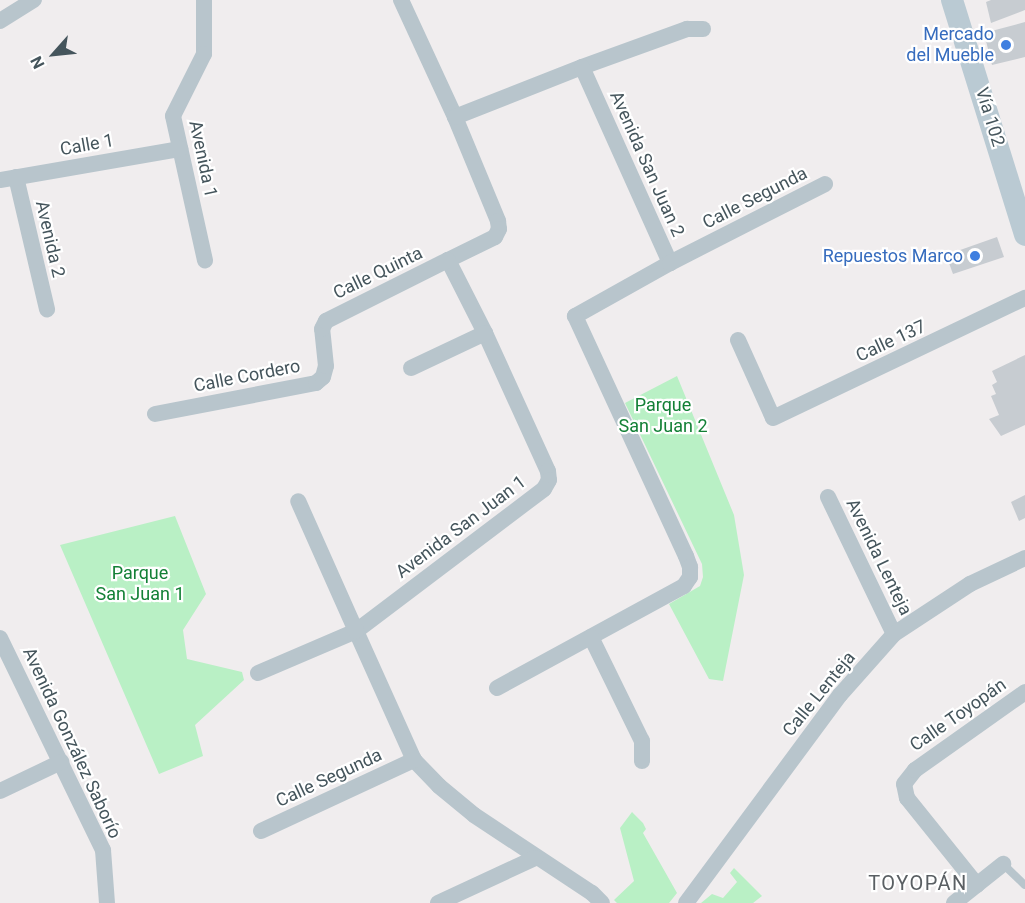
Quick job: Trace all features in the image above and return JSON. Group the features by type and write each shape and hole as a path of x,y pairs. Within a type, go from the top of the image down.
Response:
{"main road":[{"name":"Vía 102","path":"952,0 1025,235"}],"street":[{"path":"0,21 34,0"},
{"name":"Avenida 1","path":"204,0 204,54 173,116 205,260"},
{"path":"401,0 455,117 498,221 499,229 495,237 448,260"},
{"path":"455,117 687,29 703,30"},
{"name":"Avenida San Juan 2","path":"497,688 684,586 690,577 690,567 686,556 575,316 670,262 582,67"},
{"name":"Calle 1","path":"8,178 180,149"},
{"name":"Avenida 2","path":"8,178 47,309"},
{"name":"Calle Segunda","path":"670,262 825,184"},
{"name":"Calle Quinta","path":"326,321 448,260"},
{"name":"Avenida San Juan 1","path":"356,631 544,489 549,480 548,471 485,333 448,260"},
{"name":"Calle 137","path":"738,340 774,418 1025,298"},
{"name":"Calle Cordero","path":"155,414 316,383 323,377 326,366 322,328 326,321"},
{"path":"411,368 485,333"},
{"name":"Avenida Lenteja","path":"828,497 894,634"},
{"path":"298,501 414,760 439,786 474,815 535,858 592,893 602,903"},
{"name":"Calle Lenteja","path":"686,903 840,695 894,634 970,584 1025,558"},
{"path":"258,673 356,631"},
{"path":"591,637 642,741 642,761"},
{"name":"Avenida González Saborío","path":"0,638 103,850 107,903"},
{"name":"Calle Toyopán","path":"977,885 907,798 904,784 915,770 1025,692"},
{"name":"Calle Segunda","path":"261,831 414,760"},
{"path":"0,791 61,762"},
{"path":"438,903 535,858"},
{"path":"954,903 1003,864"}],"lane":[{"path":"1003,864 1025,885"}],"green space":[{"name":"Parque San Juan 2","path":"677,376 734,515 744,575 723,681 709,679 669,604 700,586 703,577 702,564 625,403"},
{"name":"Parque San Juan 1","path":"175,516 206,594 183,630 187,659 242,672 244,680 195,725 203,756 159,774 60,545"},
{"path":"632,812 643,823 646,829 643,833 677,893 669,903 617,903 614,900 634,881 620,828"},
{"path":"734,868 762,896 753,903 701,903 712,894 723,898 737,882 730,873"}],"building":[{"path":"1025,0 1025,10 991,23 986,2"},
{"name":"Mercado del Mueble","path":"1025,22 1025,57 992,65 984,33"},
{"name":"Repuestos Marco","path":"997,237 1004,257 953,274 946,255"},
{"path":"1025,355 1025,425 1001,436 989,419 999,415 991,396 996,394 992,385 997,382 992,371"},
{"path":"1025,495 1025,518 1019,521 1011,502"}],"place":[{"name":"Mercado del Mueble","path":"1006,45"},
{"name":"Repuestos Marco","path":"975,256"}],"district":[{"name":"TOYOPÁN","path":"918,883"}]}
